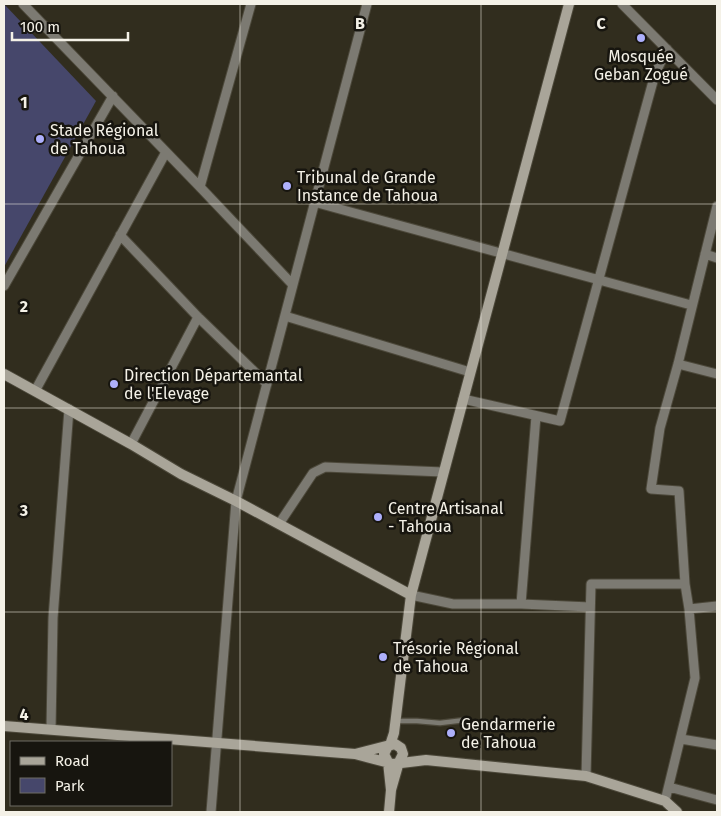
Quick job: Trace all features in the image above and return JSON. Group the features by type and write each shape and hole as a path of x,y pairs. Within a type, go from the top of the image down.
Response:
{"street":[{"path":"23,4 292,285"},
{"path":"200,187 251,4"},
{"path":"211,812 236,501 367,4"},
{"path":"390,812 391,790 388,762 384,751 390,745 396,721 410,595 569,4"},
{"path":"622,4 717,100"},
{"path":"463,399 560,420 654,74 667,49"},
{"path":"4,286 113,96"},
{"path":"35,391 166,152"},
{"path":"314,202 691,306"},
{"path":"665,801 695,678 685,584 679,492 651,490 660,428 678,364 717,206"},
{"path":"120,235 198,317 267,384"},
{"path":"705,254 717,258"},
{"path":"284,316 470,372"},
{"path":"131,444 198,317"},
{"path":"678,364 717,374"},
{"path":"4,374 182,474 410,595 453,604 590,606"},
{"path":"50,729 53,618 69,409"},
{"path":"521,604 536,416"},
{"path":"279,524 313,473 325,467 443,472"},
{"path":"586,776 591,584 685,584"},
{"path":"689,609 717,606"},
{"path":"391,790 403,754 396,721"},
{"path":"4,726 355,754 393,764 426,760 586,776 665,801 677,812"},
{"path":"681,739 717,745"},
{"path":"355,754 397,745 426,760"},
{"path":"669,787 717,800"}],"lane":[{"path":"396,721 440,723 465,720"}],"green space":[{"name":"Stade Régional de Tahoua","path":"4,4 96,101 4,267"}],"place":[{"name":"Mosquée Geban Zogué","path":"641,38"},
{"name":"Stade Régional de Tahoua","path":"40,139"},
{"name":"Tribunal de Grande Instance de Tahoua","path":"287,186"},
{"name":"Direction Départemantal de l'Elevage","path":"114,384"},
{"name":"Centre Artisanal - Tahoua","path":"378,517"},
{"name":"Trésorie Régional de Tahoua","path":"383,657"},
{"name":"Gendarmerie de Tahoua","path":"451,733"}]}
